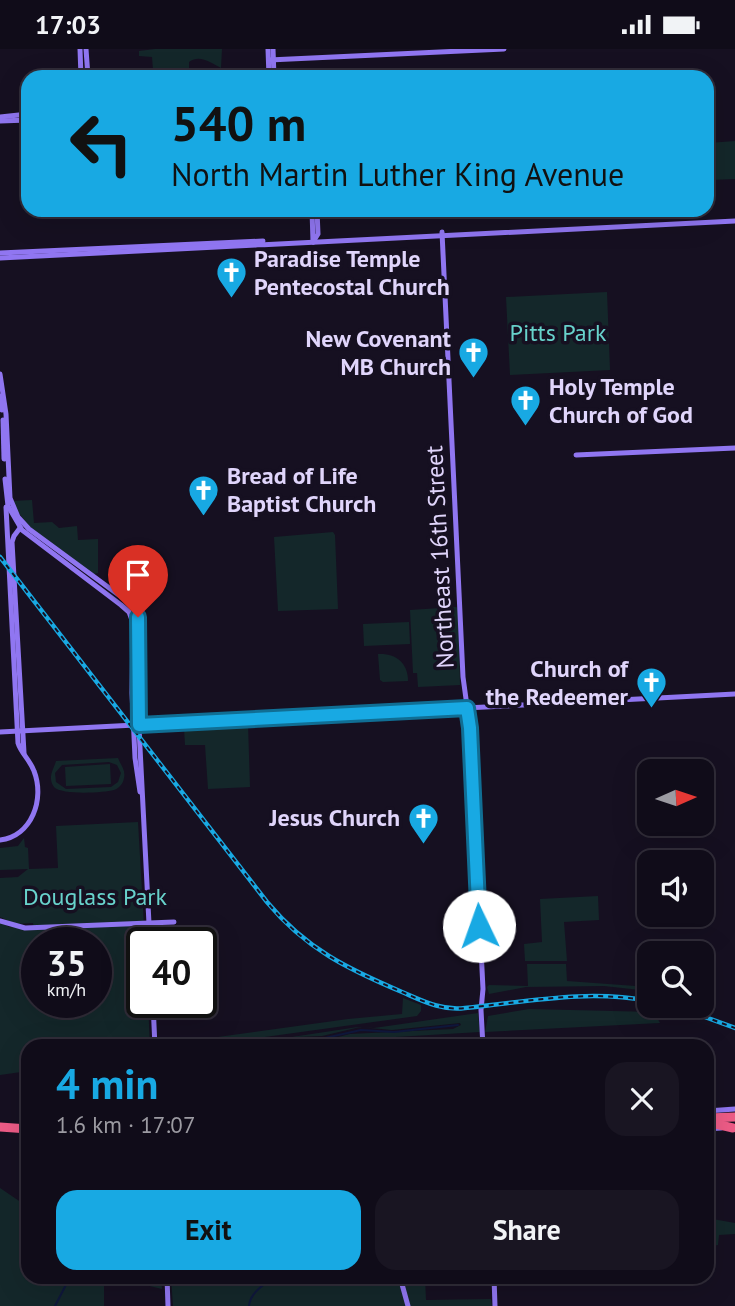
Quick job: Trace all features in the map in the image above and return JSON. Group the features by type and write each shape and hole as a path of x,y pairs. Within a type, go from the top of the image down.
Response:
{"highway":[{"path":"714,1122 735,1123"},
{"path":"0,1127 21,1128"},
{"path":"0,1132 21,1134"}],"main road":[{"path":"79,49 80,70"},
{"path":"86,49 88,70"},
{"path":"271,49 272,70"},
{"path":"271,60 504,49"},
{"path":"0,119 21,115"},
{"path":"0,119 21,120"},
{"path":"314,217 314,240"},
{"path":"0,253 735,220"},
{"name":"Northeast 16th Street","path":"442,234 465,695 470,728 482,964 483,1039"},
{"path":"0,258 314,240"},
{"path":"0,374 6,414 6,500 19,731"},
{"path":"0,396 7,484 21,525"},
{"path":"576,455 735,448"},
{"path":"6,500 10,513 21,525 132,611 135,765 142,802 149,927"},
{"path":"0,840 13,837 22,831 33,815 37,801 37,779 31,763 18,745 12,542 21,525"},
{"path":"0,732 735,694"},
{"path":"455,709 465,695"},
{"path":"0,921 24,927 174,922"},
{"path":"154,1018 155,1039"},
{"path":"714,1110 735,1109"},
{"path":"714,1128 735,1123"},
{"path":"167,1284 168,1306"},
{"path":"402,1284 408,1306"},
{"path":"494,1284 495,1306"}],"green space":[{"path":"222,49 221,68 197,59 189,62 189,70 153,70 152,57 139,56 139,51"},
{"path":"735,141 735,179 714,180 714,143"},
{"name":"Pitts Park","path":"607,292 610,370 510,375 506,297"},
{"path":"32,500 34,523 52,522 59,528 77,526 78,540 98,539 98,573 94,574 37,533 27,524 12,501"},
{"path":"333,532 338,609 278,611 274,537"},
{"path":"456,607 460,685 418,687 417,673 413,673 410,610"},
{"path":"409,622 410,644 364,646 363,624"},
{"path":"378,654 390,655 400,660 406,669 408,681 380,680"},
{"path":"248,724 250,787 208,789 205,745 185,745 184,728"},
{"path":"118,758 124,772 122,784 109,791 82,793 58,790 51,780 56,761","holes":["109,762 117,765 121,773 118,782 111,787 66,789 56,782 55,773 62,765"]},
{"path":"110,764 111,784 66,786 65,767"},
{"name":"Douglass Park","path":"138,822 144,927 126,927 126,1018 149,1018 150,1039 21,1039 21,1072 0,1075 0,922 9,927 21,927 21,1018 112,1018 112,927 34,927 33,923 15,924 0,917 0,878 18,877 28,869 0,870 0,848 18,846 24,838 25,847 28,848 29,869 58,868 56,826"},
{"path":"598,896 599,920 564,922 567,961 525,961 524,944 542,942 540,899"},
{"path":"527,964 566,964 567,981 637,986 637,990 604,986 526,987 489,994 487,987 528,986"},
{"path":"403,998 421,1005 417,1016 251,1039 203,1039 348,1019 402,1014"},
{"path":"529,1009 637,1012 637,1018 657,1018 660,1023 485,1032 488,1016"},
{"path":"478,1013 480,1032 317,1039 350,1034 453,1029 461,1025 392,1030 364,1027 374,1028"},
{"path":"358,1027 322,1036 279,1039"},
{"path":"0,1188 21,1202 21,1284 104,1284 104,1306 0,1306"},
{"path":"714,1219 735,1223 735,1234 719,1235 718,1245 714,1246"},
{"path":"142,1284 162,1284 162,1289"},
{"path":"171,1284 425,1284 426,1300 491,1299 492,1306 173,1306"}],"waterway":[{"path":"296,1039 325,1038 361,1030 394,1032 458,1025"},
{"path":"55,1306 66,1284"},
{"path":"249,1306 255,1293 265,1284"}],"railway":[{"path":"0,557 267,902 297,933 313,945 364,975 440,1007 457,1009 579,996 637,999"},
{"path":"708,1018 735,1028"}],"place":[{"name":"Paradise Temple Pentecostal Church","path":"231,300"},
{"name":"New Covenant MB Church","path":"474,380"},
{"name":"Holy Temple Church of God","path":"526,428"},
{"name":"Bread of Life Baptist Church","path":"204,517"},
{"name":"Church of the Redeemer","path":"651,710"},
{"name":"Jesus Church","path":"423,845"}],"route":[{"path":"138,617 139,725 467,708 479,926"}]}
